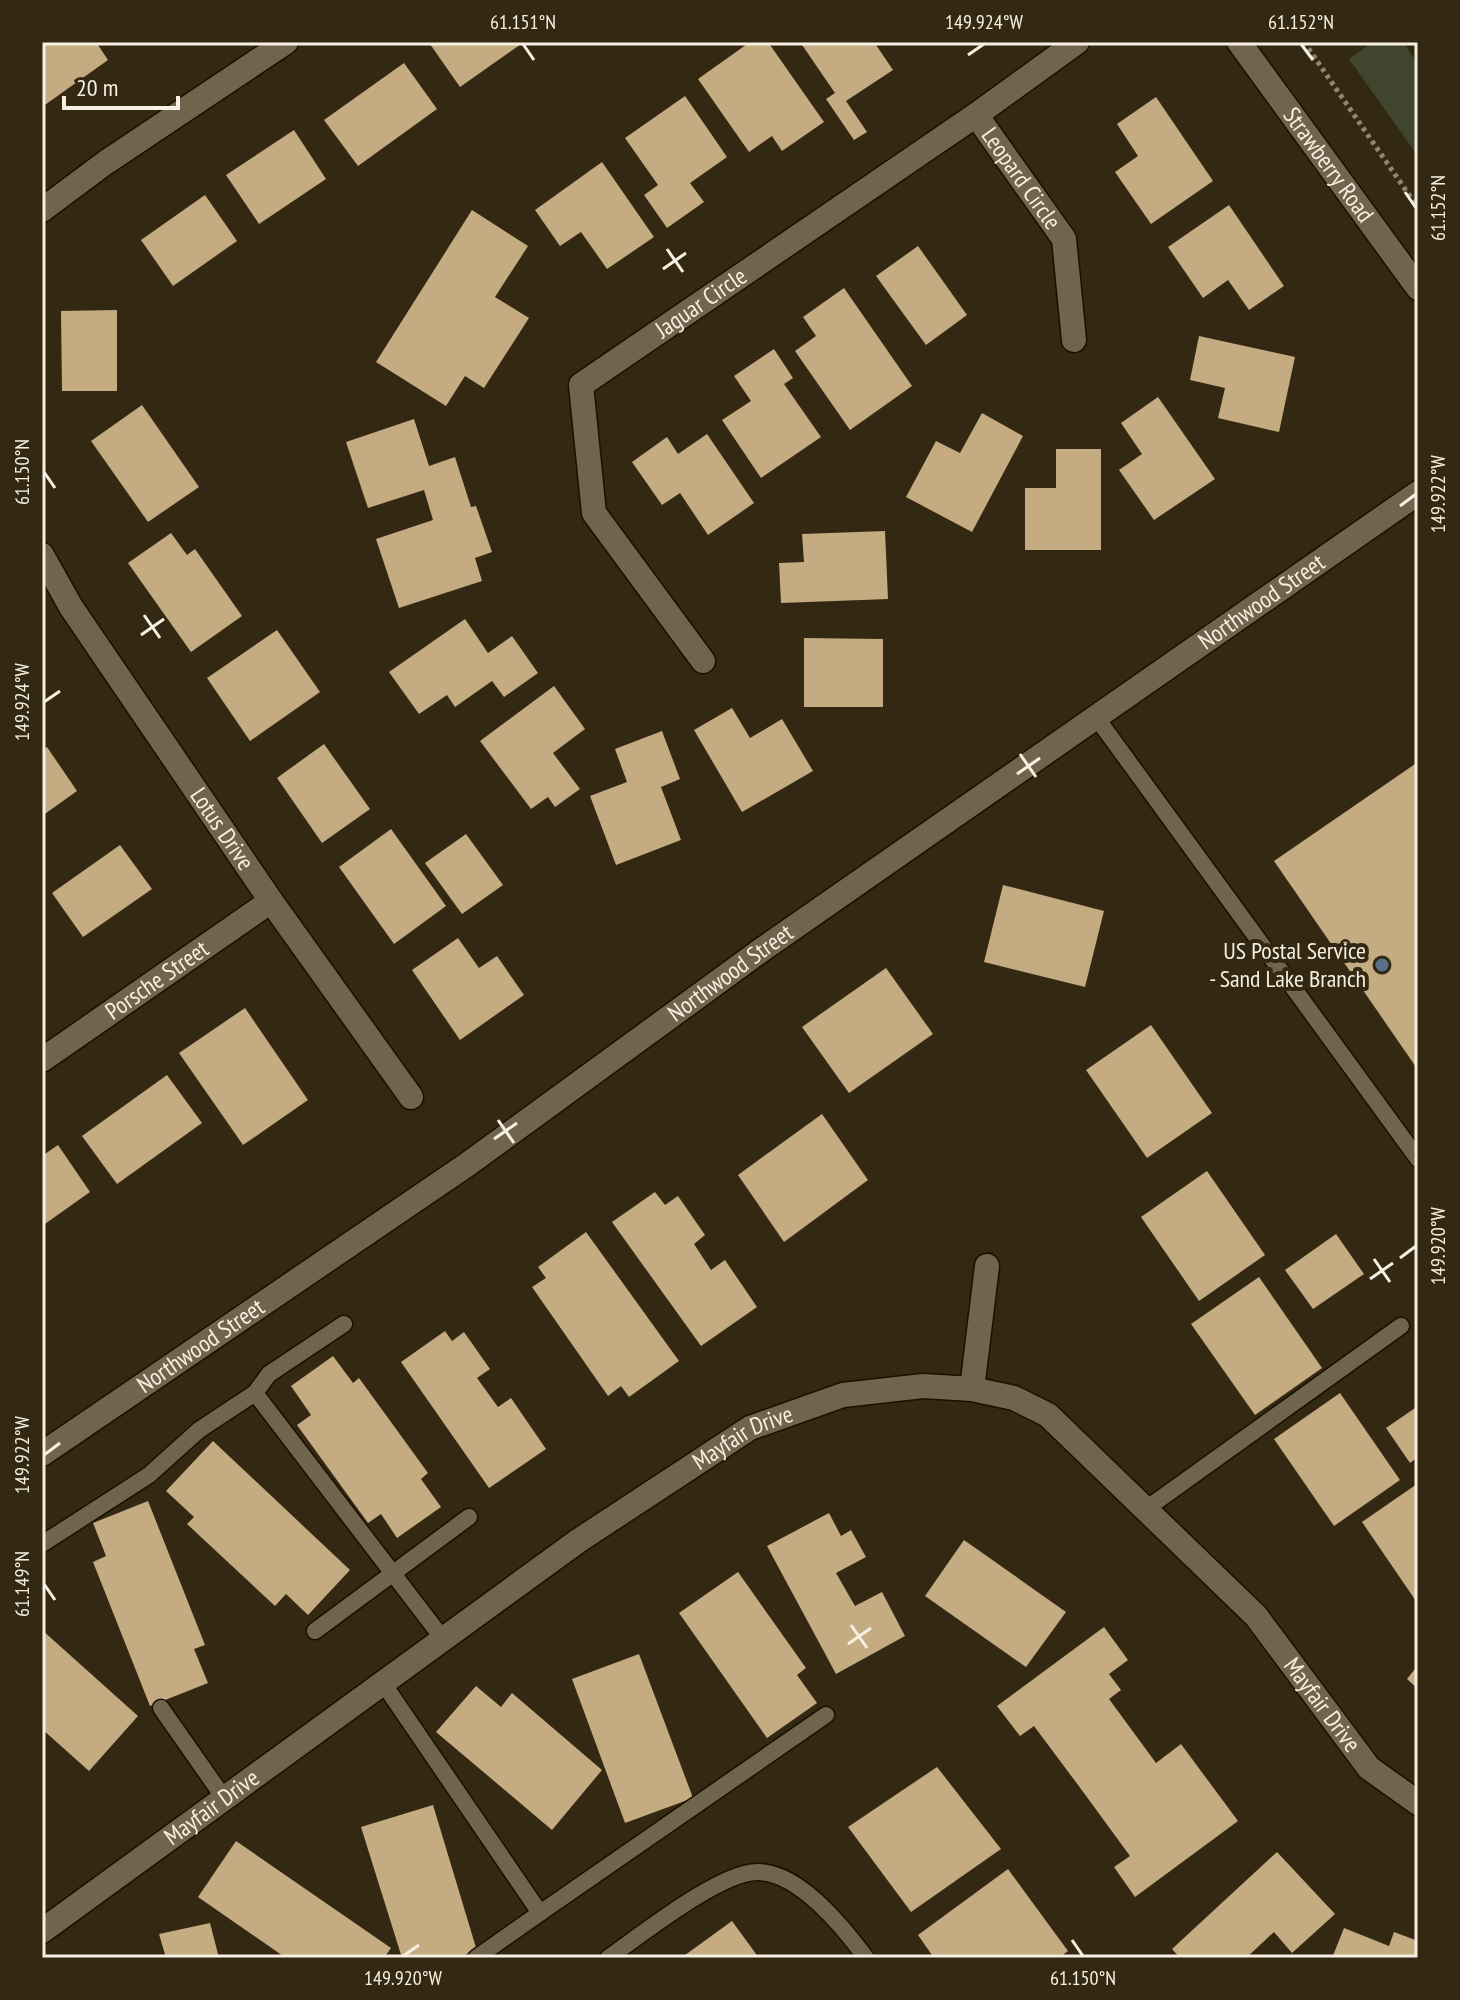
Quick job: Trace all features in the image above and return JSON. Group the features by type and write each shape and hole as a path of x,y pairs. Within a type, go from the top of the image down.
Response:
{"street":[{"path":"42,210 105,163 286,42"},
{"name":"Jaguar Circle","path":"703,661 594,513 581,385 976,115 1077,42"},
{"name":"Strawberry Road","path":"1239,42 1418,288"},
{"name":"Leopard Circle","path":"976,115 1064,239 1074,340"},
{"name":"Northwood Street","path":"42,1454 468,1164 763,949 1418,493"},
{"name":"Lotus Drive","path":"42,555 71,607 271,901 411,1097"},
{"name":"Porsche Street","path":"42,1060 271,901"},
{"path":"972,1389 987,1266"},
{"name":"Mayfair Drive","path":"42,1931 578,1541 750,1428 843,1395 923,1386 972,1389 1014,1398 1048,1415 1256,1616 1369,1768 1418,1803"}],"lane":[{"path":"1096,717 1418,1159"},
{"path":"42,1544 149,1475 199,1430 255,1393 269,1374 344,1324"},
{"path":"1146,1509 1401,1326"},
{"path":"255,1393 443,1639"},
{"path":"315,1631 469,1517"},
{"path":"383,1683 540,1913"},
{"path":"161,1708 224,1798"},
{"path":"476,1958 826,1715"},
{"path":"608,1958 714,1885 757,1872 787,1879 839,1923 866,1958"}],"path":[{"path":"1304,42 1418,208"}],"green space":[{"path":"1373,42 1403,42 1418,64 1418,156 1349,59"}],"building":[{"path":"42,42 96,42 108,60 42,107"},
{"path":"524,42 460,87 430,44"},
{"path":"750,42 768,42 824,122 782,151 772,136 749,152 698,79"},
{"path":"800,42 874,42 893,70 846,101 867,132 854,140 826,99 835,93"},
{"path":"404,63 437,109 358,166 324,120"},
{"path":"685,96 727,157 690,183 704,202 667,228 644,195 658,185 625,138"},
{"path":"1156,97 1213,181 1151,224 1115,172 1138,156 1117,124"},
{"path":"294,130 326,179 259,224 226,175"},
{"path":"602,162 654,237 607,269 581,232 560,246 535,210"},
{"path":"205,195 237,241 173,286 141,240"},
{"path":"1229,205 1284,286 1249,310 1228,280 1203,298 1168,247"},
{"path":"472,210 528,246 495,297 529,318 484,388 465,376 446,406 376,362"},
{"path":"918,246 967,315 926,345 876,276"},
{"path":"844,288 912,386 850,430 795,351 816,336 803,317"},
{"path":"117,310 117,391 62,391 61,311"},
{"path":"1199,336 1295,357 1279,432 1218,418 1225,388 1190,380"},
{"path":"774,349 793,378 784,384 821,437 761,478 722,420 751,401 734,376"},
{"path":"1158,397 1215,479 1154,520 1119,470 1142,454 1121,423"},
{"path":"142,405 199,487 148,522 91,441"},
{"path":"982,413 1023,436 972,532 906,497 936,441 960,453"},
{"path":"414,419 429,466 455,457 471,507 476,506 492,552 475,558 482,581 399,608 376,539 433,520 424,490 368,508 346,442"},
{"path":"707,434 754,503 708,535 680,493 662,505 632,462 667,437 678,454"},
{"path":"1056,449 1101,449 1101,550 1025,550 1025,488 1056,488"},
{"path":"885,531 888,599 781,603 779,563 804,562 802,534"},
{"path":"171,533 187,555 195,549 242,616 191,652 128,563"},
{"path":"465,619 488,653 512,636 538,673 504,697 492,681 455,707 447,695 419,714 389,672"},
{"path":"277,630 320,692 250,741 207,678"},
{"path":"804,638 883,639 883,707 804,707"},
{"path":"554,686 585,729 553,753 580,789 555,807 548,797 531,809 480,741"},
{"path":"732,708 750,738 782,719 813,771 742,812 694,730"},
{"path":"662,731 680,779 661,787 681,840 616,865 590,796 627,782 615,749"},
{"path":"324,744 370,809 322,843 277,778"},
{"path":"47,747 77,791 42,816 42,751"},
{"name":"US Postal Service - Sand Lake Branch","path":"1418,762 1418,1070 1274,861"},
{"path":"391,829 446,906 394,944 339,867"},
{"path":"466,834 503,885 462,914 425,863"},
{"path":"120,845 152,889 83,937 52,893"},
{"path":"1003,885 1104,911 1085,987 984,962"},
{"path":"458,938 479,968 497,956 524,995 460,1040 412,970"},
{"path":"886,968 933,1034 849,1093 802,1027"},
{"path":"245,1008 308,1100 243,1145 179,1053"},
{"path":"1151,1025 1212,1113 1147,1158 1086,1070"},
{"path":"167,1075 202,1123 117,1184 82,1136"},
{"path":"822,1114 868,1180 784,1242 738,1175"},
{"path":"58,1145 90,1192 42,1226 42,1156"},
{"path":"1207,1171 1265,1255 1199,1301 1141,1217"},
{"path":"655,1192 665,1205 678,1196 705,1235 694,1244 711,1270 725,1260 757,1307 701,1346 612,1222"},
{"path":"586,1232 679,1361 629,1397 621,1386 608,1396 532,1287 546,1278 538,1267"},
{"path":"1336,1234 1364,1274 1313,1309 1285,1270"},
{"path":"1259,1277 1322,1368 1255,1415 1191,1324"},
{"path":"445,1331 452,1341 464,1332 490,1369 477,1378 498,1407 511,1398 546,1449 489,1488 401,1362"},
{"path":"333,1356 353,1383 359,1378 428,1473 421,1479 441,1507 397,1538 381,1514 368,1523 297,1425 311,1415 291,1386"},
{"path":"1340,1393 1400,1480 1334,1526 1274,1439"},
{"path":"1418,1406 1418,1457 1410,1463 1386,1428"},
{"path":"213,1441 350,1570 308,1615 286,1594 275,1606 187,1524 194,1517 166,1491"},
{"path":"1418,1486 1418,1604 1362,1522"},
{"path":"148,1501 205,1645 194,1649 208,1683 150,1706 93,1562 106,1556 93,1523"},
{"path":"829,1513 841,1536 851,1530 866,1557 836,1573 855,1606 882,1592 905,1636 836,1674 767,1546"},
{"path":"964,1540 1066,1612 1026,1667 925,1596"},
{"path":"738,1572 806,1668 797,1675 817,1703 767,1738 679,1613"},
{"path":"1104,1627 1128,1660 1109,1674 1121,1690 1109,1699 1156,1763 1181,1744 1238,1821 1135,1897 1114,1867 1130,1856 1034,1726 1020,1736 997,1706"},
{"path":"42,1630 138,1716 89,1771 42,1729"},
{"path":"639,1654 693,1798 625,1823 572,1679"},
{"path":"1418,1665 1418,1689 1407,1679"},
{"path":"476,1686 501,1707 512,1693 602,1770 552,1830 436,1732"},
{"path":"937,1767 1001,1849 911,1912 848,1827"},
{"path":"433,1805 477,1951 455,1958 402,1958 361,1827"},
{"path":"236,1841 391,1948 384,1958 286,1958 198,1897"},
{"path":"1277,1852 1335,1914 1292,1953 1274,1932 1246,1958 1180,1958 1172,1949"},
{"path":"1008,1869 1068,1951 1059,1958 934,1958 918,1935"},
{"path":"732,1921 759,1958 681,1958"},
{"path":"210,1923 219,1958 166,1958 159,1934"},
{"path":"1344,1928 1389,1946 1394,1932 1418,1941 1418,1958 1332,1958"}],"place":[{"name":"US Postal Service - Sand Lake Branch","path":"1382,965"}]}
